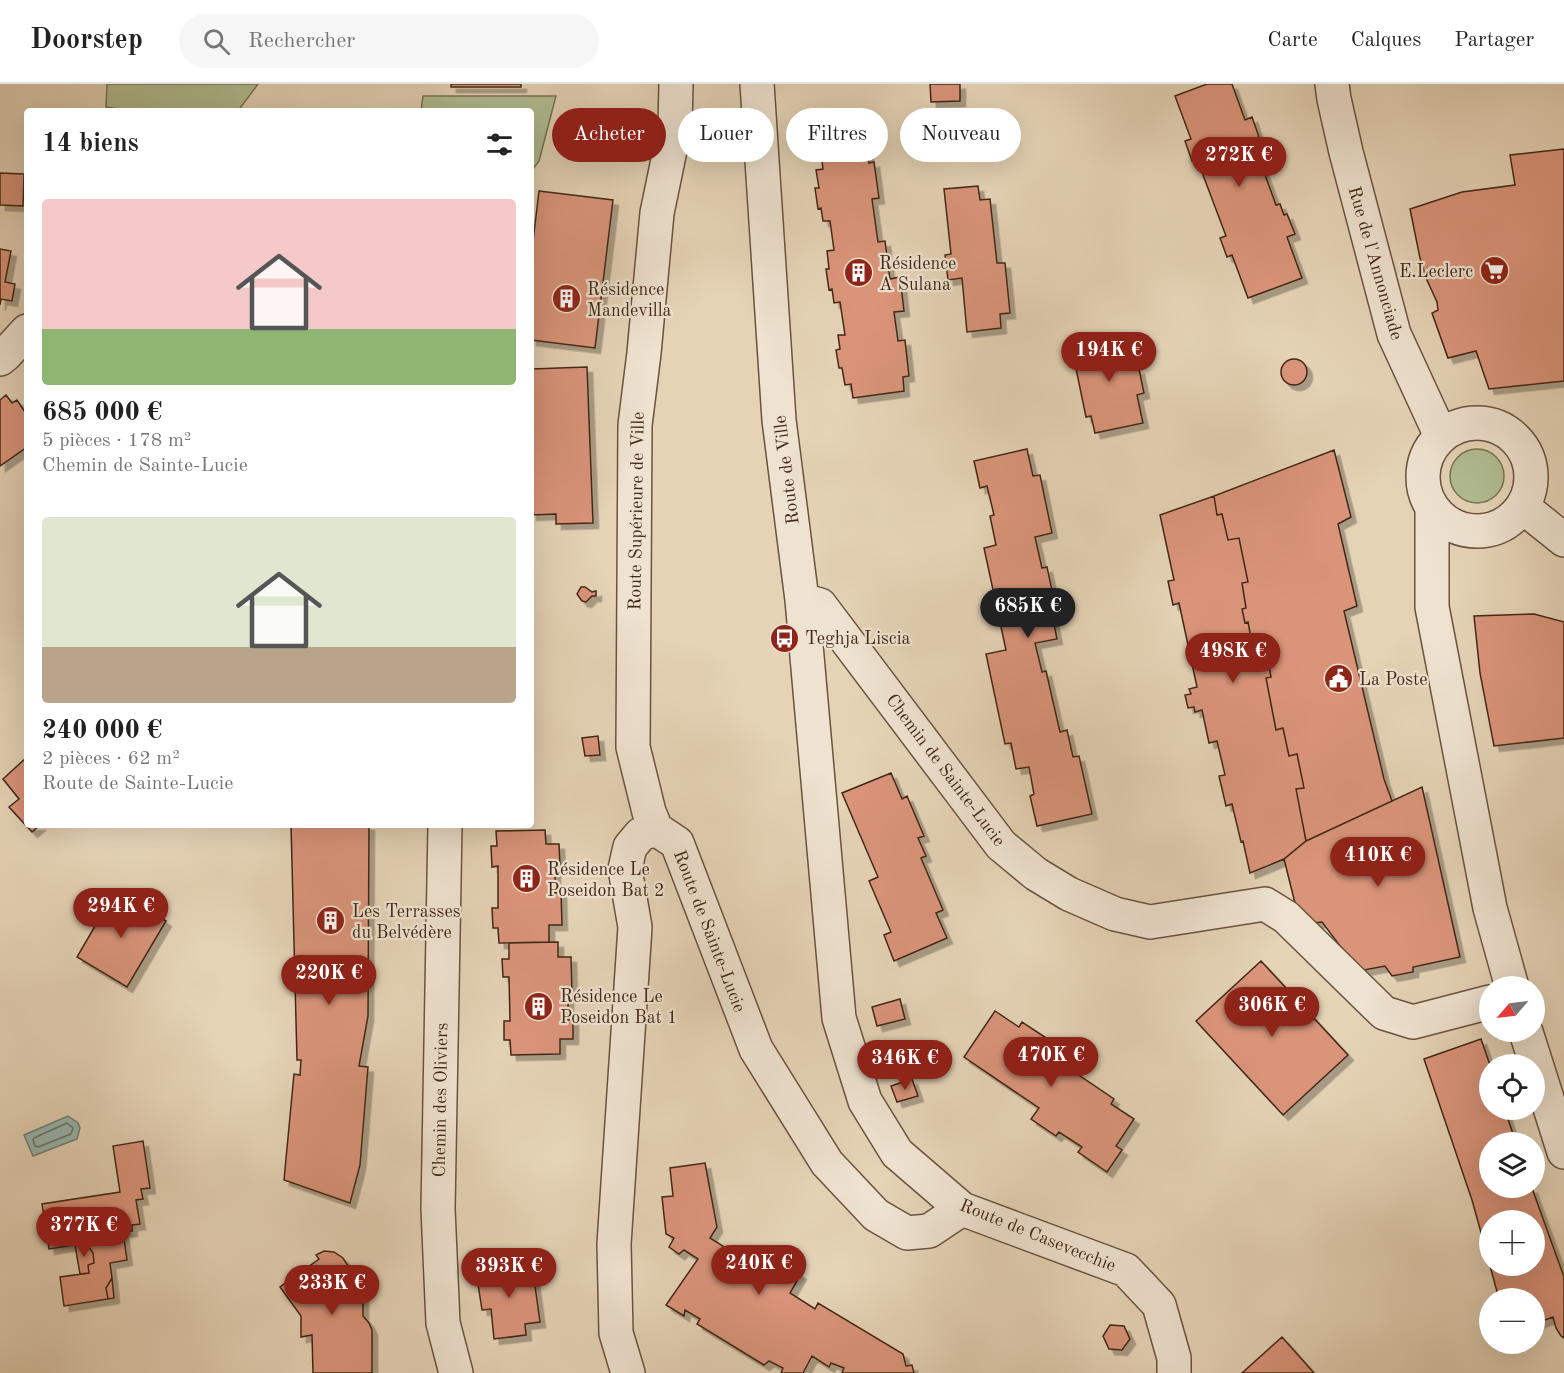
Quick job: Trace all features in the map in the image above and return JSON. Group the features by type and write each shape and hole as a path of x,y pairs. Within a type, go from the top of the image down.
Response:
{"street":[{"name":"Route Supérieure de Ville","path":"656,829 633,747 634,425 644,353 657,213 675,126 676,84"},
{"name":"Route de Ville","path":"757,84 779,420 802,600 825,856"},
{"name":"Rue de l'Annonciade","path":"1332,84 1346,152 1394,334 1441,436"},
{"path":"0,359 24,335"},
{"path":"1473,423 1490,424 1506,431 1519,442 1528,457 1532,474 1530,491 1523,507 1511,520 1496,529 1478,532 1460,529 1444,521 1432,508 1425,494 1424,470 1431,448 1441,436 1456,427 1473,423"},
{"path":"1523,507 1564,540"},
{"path":"1432,508 1432,608 1490,908 1509,976"},
{"name":"Chemin de Sainte-Lucie","path":"802,600 820,605 1002,845 1036,874 1069,894 1115,914 1150,922 1265,904 1286,916 1383,1013 1413,1022 1479,1005"},
{"name":"Chemin des Oliviers","path":"445,828 438,1209 443,1323 456,1373"},
{"name":"Route de Sainte-Lucie","path":"656,829 677,843 756,1049 827,1163 876,1215 907,1233 929,1231 962,1209"},
{"path":"628,1373 616,1333 614,1244 635,927 625,869 630,847 641,834 656,829"},
{"name":"Route de Casevecchie","path":"825,856 839,1018 865,1101 897,1153 962,1209 1126,1270 1159,1305 1174,1358 1174,1373"},
{"path":"1529,1042 1564,1152"}],"green space":[{"path":"107,84 258,84 240,108 106,107"},
{"path":"423,96 556,96 539,161 534,168 534,108 421,108"},
{"path":"1472,449 1482,449 1496,457 1502,466 1504,476 1502,486 1496,495 1482,503 1472,503 1455,491 1450,481 1450,471 1462,454"}],"water":[{"path":"68,1116 78,1123 80,1128 77,1139 33,1156 24,1135"}],"building":[{"path":"451,84 521,84 521,87 451,87"},
{"path":"930,84 960,84 960,101 931,102"},
{"path":"1207,84 1232,84 1245,120 1252,117 1259,137 1256,138 1260,149 1256,150 1276,205 1280,204 1284,215 1287,214 1295,234 1287,237 1302,278 1248,298 1232,255 1227,257 1220,238 1226,236 1197,159 1192,161 1185,141 1191,139 1175,96"},
{"name":"E.Leclerc","path":"1564,149 1564,381 1489,389 1476,351 1448,358 1432,313 1438,310 1437,302 1420,258 1410,209 1462,192 1515,185 1510,155"},
{"name":"Résidence A Sulana","path":"822,162 874,162 879,198 872,199 878,242 885,241 890,279 900,277 904,311 894,312 898,341 905,340 909,376 903,377 904,391 853,398 851,384 845,385 836,350 840,349 838,335 845,335 840,302 834,303 832,289 829,290 826,269 829,269 827,251 834,250 830,221 823,221 821,208 818,209 815,188 819,188 816,170 823,169"},
{"path":"0,173 24,174 23,206 0,205"},
{"path":"978,186 980,200 990,199 997,263 1005,263 1010,313 1000,314 1001,328 967,332 962,278 948,280 945,255 951,254 944,189"},
{"name":"Résidence Mandevilla","path":"539,191 613,200 595,348 534,340 534,233"},
{"path":"0,249 11,251 5,282 15,284 12,301 1,299 0,305"},
{"path":"1124,333 1132,370 1139,369 1144,393 1137,395 1143,423 1095,433 1091,416 1086,417 1074,359 1079,357 1076,343"},
{"path":"1294,359 1303,363 1307,372 1303,381 1294,385 1285,381 1281,372 1285,363"},
{"name":"Résidence Mandevilla","path":"587,367 593,523 556,524 556,514 534,515 534,369"},
{"path":"6,395 12,403 17,400 24,410 24,449 0,466 0,400"},
{"path":"1027,449 1033,476 1040,475 1052,533 1035,537 1042,568 1047,567 1057,614 1052,614 1057,639 1035,643 1042,672 1046,671 1060,732 1067,730 1073,757 1079,756 1092,814 1037,826 1030,796 1034,794 1029,767 1016,769 1011,743 1005,744 986,654 1006,650 984,548 996,545 990,516 994,515 987,486 980,488 974,461"},
{"path":"1334,450 1351,517 1338,524 1357,606 1344,611 1384,779 1392,801 1306,841 1296,789 1304,788 1297,754 1289,756 1283,728 1276,730 1266,678 1271,677 1266,652 1254,654 1248,622 1245,623 1242,609 1246,608 1242,583 1248,582 1239,538 1228,540 1222,514 1217,515 1214,496"},
{"path":"1214,496 1217,515 1222,514 1228,540 1239,538 1248,582 1242,583 1246,608 1242,609 1245,623 1248,622 1254,654 1266,652 1271,677 1266,678 1276,730 1283,728 1289,756 1297,754 1304,788 1296,789 1306,841 1284,859 1250,873 1232,804 1226,806 1219,776 1225,775 1217,741 1209,743 1202,710 1195,712 1194,707 1188,708 1185,695 1191,694 1189,689 1197,687 1179,603 1173,605 1168,581 1174,580 1160,515"},
{"path":"581,587 592,592 596,591 596,596 592,596 586,602 582,601 577,594"},
{"path":"1534,614 1564,622 1564,738 1494,746 1480,673 1474,616"},
{"path":"598,736 600,755 585,756 582,738"},
{"path":"24,760 24,823 9,807 19,799 3,779"},
{"path":"891,773 902,799 907,796 924,836 918,838 926,856 921,858 943,910 936,913 947,938 894,961 884,935 891,932 869,881 878,877 842,793"},
{"path":"1422,787 1460,957 1413,967 1413,972 1392,976 1385,966 1359,971 1322,922 1314,923 1297,911 1284,859 1306,841"},
{"name":"Les Terrasses du Belvédère","path":"291,828 369,828 368,1016 359,1066 368,1067 360,1165 350,1203 284,1180 294,1074 300,1075 301,1060 297,1060"},
{"name":"Résidence Le Poseidon Bat 2","path":"545,830 546,844 559,844 560,865 555,865 555,893 561,892 562,925 549,925 549,942 499,943 498,928 493,928 492,908 498,908 498,866 492,867 491,846 497,846 496,831"},
{"path":"116,890 166,921 127,987 77,957"},
{"name":"Résidence Le Poseidon Bat 1","path":"558,942 558,957 571,957 572,993 568,993 568,1020 573,1020 573,1039 560,1039 560,1054 511,1055 510,1040 504,1040 504,1021 510,1021 509,977 503,977 502,959 509,959 509,943"},
{"path":"1261,961 1348,1055 1283,1115 1196,1021"},
{"path":"900,999 905,1019 877,1026 872,1007"},
{"path":"995,1011 1019,1027 1022,1022 1063,1049 1059,1054 1071,1062 1067,1067 1114,1099 1111,1104 1134,1119 1116,1146 1122,1150 1107,1172 1078,1152 1082,1147 1059,1132 1056,1136 1031,1119 1039,1108 964,1057"},
{"path":"1479,1040 1479,1042 1482,1042 1486,1054 1479,1054 1479,1120 1508,1120 1512,1132 1479,1132 1479,1198 1536,1198 1540,1210 1479,1210 1479,1225 1424,1059"},
{"path":"912,1079 918,1096 897,1102 891,1086"},
{"path":"143,1141 150,1188 141,1189 143,1199 136,1200 140,1224 132,1225 132,1231 123,1232 127,1260 110,1263 112,1278 106,1288 108,1299 64,1306 60,1277 89,1273 88,1265 94,1263 93,1253 86,1243 49,1249 42,1204 120,1192 113,1146"},
{"path":"705,1163 717,1227 710,1238 723,1246 722,1252 747,1266 758,1248 801,1274 790,1293 815,1309 818,1303 903,1354 906,1366 912,1365 914,1373 842,1373 844,1368 831,1363 829,1367 812,1356 803,1373 781,1373 783,1368 769,1361 764,1365 697,1324 700,1319 685,1310 684,1316 666,1305 698,1259 684,1250 679,1254 669,1247 674,1238 666,1234 662,1197 673,1196 670,1168"},
{"path":"1545,1224 1564,1277 1564,1338 1556,1328 1553,1317 1545,1320 1545,1288 1496,1288 1493,1276 1545,1276"},
{"path":"86,1243 93,1253 94,1263 88,1265 89,1273 80,1274 75,1245"},
{"path":"324,1251 334,1252 343,1258 355,1277 350,1280 363,1297 363,1316 372,1330 372,1373 313,1373 312,1335 301,1337 301,1316 280,1287 319,1259 316,1255"},
{"path":"532,1264 540,1322 525,1324 526,1335 494,1339 491,1309 482,1310 476,1271"},
{"path":"112,1278 114,1298 108,1299 106,1288"},
{"path":"1110,1325 1124,1326 1130,1339 1122,1350 1109,1349 1103,1336"},
{"path":"1282,1337 1314,1373 1242,1373"}],"place":[{"name":"E.Leclerc","path":"1494,271"},
{"name":"Résidence A Sulana","path":"858,273"},
{"name":"Résidence Mandevilla","path":"566,299"},
{"name":"Teghja Liscia","path":"784,638"},
{"name":"La Poste","path":"1338,679"},
{"name":"Résidence Le Poseidon Bat 2","path":"526,879"},
{"name":"Les Terrasses du Belvédère","path":"331,921"},
{"name":"Résidence Le Poseidon Bat 1","path":"539,1006"}]}
